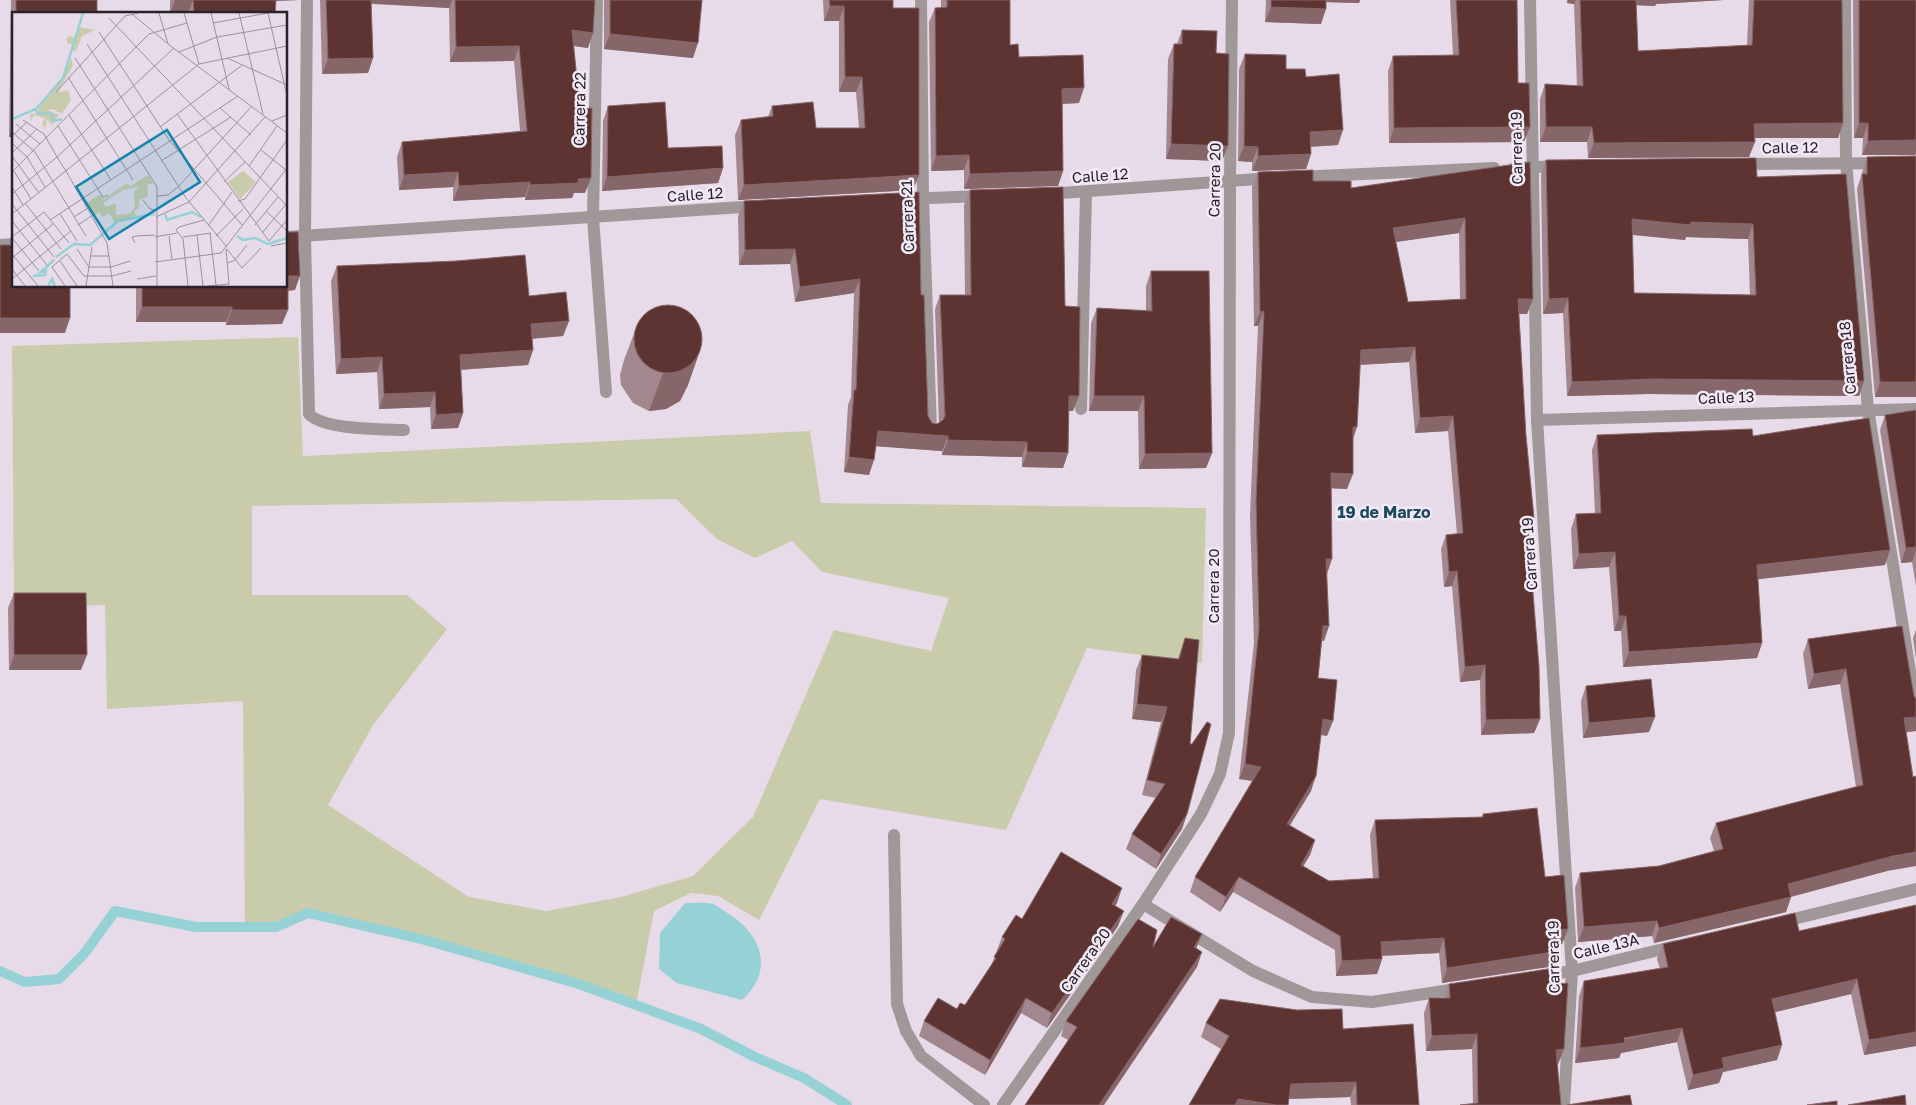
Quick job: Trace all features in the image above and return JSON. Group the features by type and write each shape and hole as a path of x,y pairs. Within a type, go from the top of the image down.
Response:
{"street":[{"path":"307,0 304,237 309,414 314,419 328,423 404,430"},
{"name":"Carrera 22","path":"597,0 593,218 606,392"},
{"name":"Carrera 21","path":"921,0 922,198 931,431"},
{"name":"Carrera 20","path":"1003,1105 1143,904 1201,814 1220,774 1228,733 1232,0"},
{"name":"Carrera 19","path":"1530,0 1537,420 1572,971 1564,1105"},
{"name":"Carrera 18","path":"1845,0 1846,162 1868,409 1916,709"},
{"name":"Calle 12","path":"1728,164 1916,163"},
{"name":"Calle 12","path":"1038,195 1086,193 1230,180 1572,166"},
{"path":"1081,409 1086,193"},
{"path":"893,200 1000,196"},
{"name":"Calle 12","path":"288,237 766,206"},
{"name":"Calle 13","path":"1537,420 1916,409"},
{"path":"894,835 896,1004 906,1031 921,1056 984,1105"},
{"path":"1772,924 1916,890"},
{"path":"1143,904 1253,971 1312,997 1372,1002 1477,986"},
{"name":"Calle 13A","path":"1524,978 1572,971 1686,944"}],"green space":[{"path":"298,337 303,456 810,431 821,503 1206,508 1202,663 1087,648 1006,830 820,799 759,920 718,896 691,893 654,911 636,1005 579,984 425,940 309,913 276,927 245,926 243,701 107,709 105,605 14,608 12,346","holes":["676,499 717,539 755,558 792,541 822,572 949,598 931,651 834,630 753,817 693,876 621,897 546,911 469,897 328,805 373,725 447,629 407,595 252,595 252,506"]}],"water":[{"path":"685,903 707,903 717,906 741,923 756,943 760,954 761,966 752,989 742,1000 677,983 659,969 660,933"}],"building":[{"path":"16,0 97,0 97,12 16,12"},
{"path":"193,0 276,0 275,12 194,12"},
{"path":"326,0 371,0 373,58 328,59"},
{"path":"455,0 595,0 593,33 572,30 580,109 592,108 591,178 578,179 578,183 530,185 530,182 459,186 458,172 404,175 402,142 527,131 519,46 456,47"},
{"path":"610,0 702,0 698,43 610,34"},
{"path":"829,0 893,0 893,8 919,8 919,175 744,185 741,120 773,116 772,106 813,102 816,128 865,128 862,77 845,77 844,6 830,6"},
{"path":"947,0 1010,0 1010,45 1018,44 1019,57 1083,55 1084,88 1062,89 1063,171 970,174 969,155 936,156 935,8 947,7"},
{"path":"1271,0 1326,0 1326,9 1271,7"},
{"path":"1456,0 1517,0 1518,83 1529,83 1530,127 1394,128 1393,56 1459,55"},
{"path":"1580,0 1636,0 1638,51 1752,45 1754,0 1842,0 1843,123 1754,124 1755,142 1594,143 1592,127 1546,127 1545,84 1583,86"},
{"path":"1859,0 1916,0 1916,140 1868,141 1868,123 1859,123"},
{"path":"1182,30 1217,31 1216,53 1229,54 1228,146 1171,144 1174,44 1182,44"},
{"path":"1245,54 1286,55 1286,69 1305,69 1306,77 1339,74 1343,130 1310,132 1311,154 1258,156 1258,147 1244,146"},
{"path":"665,102 668,148 722,146 723,168 607,177 608,106"},
{"path":"1916,156 1916,382 1880,382 1862,174 1867,174 1867,157"},
{"path":"1756,158 1757,177 1846,174 1864,381 1654,379 1572,382 1568,298 1549,299 1546,160","holes":["1632,219 1690,225 1691,222 1753,224 1756,295 1634,293"]},
{"path":"1530,162 1533,299 1518,299 1526,436 1534,518 1527,519 1539,667 1540,719 1486,720 1485,665 1465,667 1457,571 1449,572 1446,535 1463,533 1453,416 1420,418 1415,347 1361,350 1357,427 1353,427 1353,474 1331,473 1332,559 1326,559 1329,626 1323,626 1318,678 1337,680 1333,721 1323,719 1316,776 1287,824 1315,840 1301,865 1329,881 1379,878 1375,820 1483,817 1483,814 1537,808 1545,877 1564,875 1568,929 1551,930 1553,952 1447,968 1444,938 1381,942 1382,959 1342,961 1340,936 1239,877 1226,897 1195,877 1261,767 1245,764 1259,628 1256,501 1264,311 1260,312 1258,172 1313,170 1313,181 1351,181 1351,188","holes":["1465,218 1466,299 1408,302 1393,228"]},
{"path":"1063,187 1065,306 1080,307 1079,396 1069,396 1068,453 1027,452 1027,442 948,440 948,436 878,431 874,460 849,457 854,390 856,390 860,279 800,287 795,249 745,250 744,201 919,192 921,295 924,295 928,416 932,423 937,424 945,416 940,295 971,295 970,190"},
{"path":"288,232 298,232 300,276 288,276"},
{"path":"12,238 12,288 70,288 70,318 0,318 0,245 11,245"},
{"path":"525,255 529,296 566,292 569,321 531,324 533,350 460,355 463,413 436,415 435,392 384,394 382,357 341,359 337,266 456,261"},
{"path":"1151,271 1209,271 1212,453 1145,454 1144,396 1094,396 1097,308 1152,311"},
{"path":"142,288 288,288 288,310 232,310 232,307 142,307"},
{"path":"668,305 681,308 692,315 699,326 702,339 699,352 692,363 681,370 668,373 655,370 644,363 637,352 634,339 637,326 644,315 655,308"},
{"path":"1916,410 1916,547 1906,548 1885,415"},
{"path":"1869,418 1890,550 1757,565 1762,643 1629,652 1626,616 1619,616 1615,552 1579,554 1576,514 1601,513 1597,435 1752,429 1753,436"},
{"path":"14,593 86,593 87,655 14,655"},
{"path":"1902,626 1916,699 1916,717 1904,718 1913,777 1916,776 1916,852 1893,856 1788,884 1791,897 1659,928 1657,921 1584,927 1580,873 1659,866 1723,849 1716,823 1863,785 1846,669 1814,674 1808,639"},
{"path":"1185,638 1199,640 1190,744 1192,744 1207,722 1211,724 1187,814 1161,854 1132,834 1165,784 1147,780 1167,707 1137,704 1142,655 1179,659"},
{"path":"1651,679 1655,717 1589,723 1586,686"},
{"path":"1061,852 1122,888 1112,904 1124,911 1052,1013 1026,998 990,1060 924,1021 938,998 957,1009 960,1003 965,1005 996,958 994,957 1005,939 1002,937 1016,915 1022,919"},
{"path":"1916,905 1916,1032 1869,1040 1857,979 1772,999 1782,1045 1722,1058 1724,1068 1693,1075 1682,1028 1624,1038 1625,1043 1580,1048 1584,981 1668,967 1663,944 1795,913 1799,931"},
{"path":"1171,917 1202,934 1194,947 1202,952 1099,1105 1025,1105 1077,1027 1066,1021 1138,919 1157,930 1153,947"},
{"path":"1555,968 1557,984 1568,983 1564,1049 1556,1050 1561,1105 1460,1105 1478,1103 1477,1034 1432,1036 1429,998 1450,998 1449,984"},
{"path":"1220,999 1297,1010 1342,1009 1343,1029 1413,1024 1419,1105 1357,1105 1356,1082 1291,1084 1288,1105 1238,1099 1235,1105 1189,1105 1229,1036 1206,1023"},
{"path":"1630,1095 1632,1105 1567,1105"},
{"path":"1905,1095 1906,1105 1848,1105"},
{"path":"1837,1101 1837,1105 1807,1105"}],"waterway":[{"path":"0,971 25,982 59,979 84,954 115,911 196,927 276,927 308,913 425,940 579,984 701,1029 753,1056 804,1078 847,1105"}],"district":[{"name":"19 de Marzo","path":"1384,512"}]}
